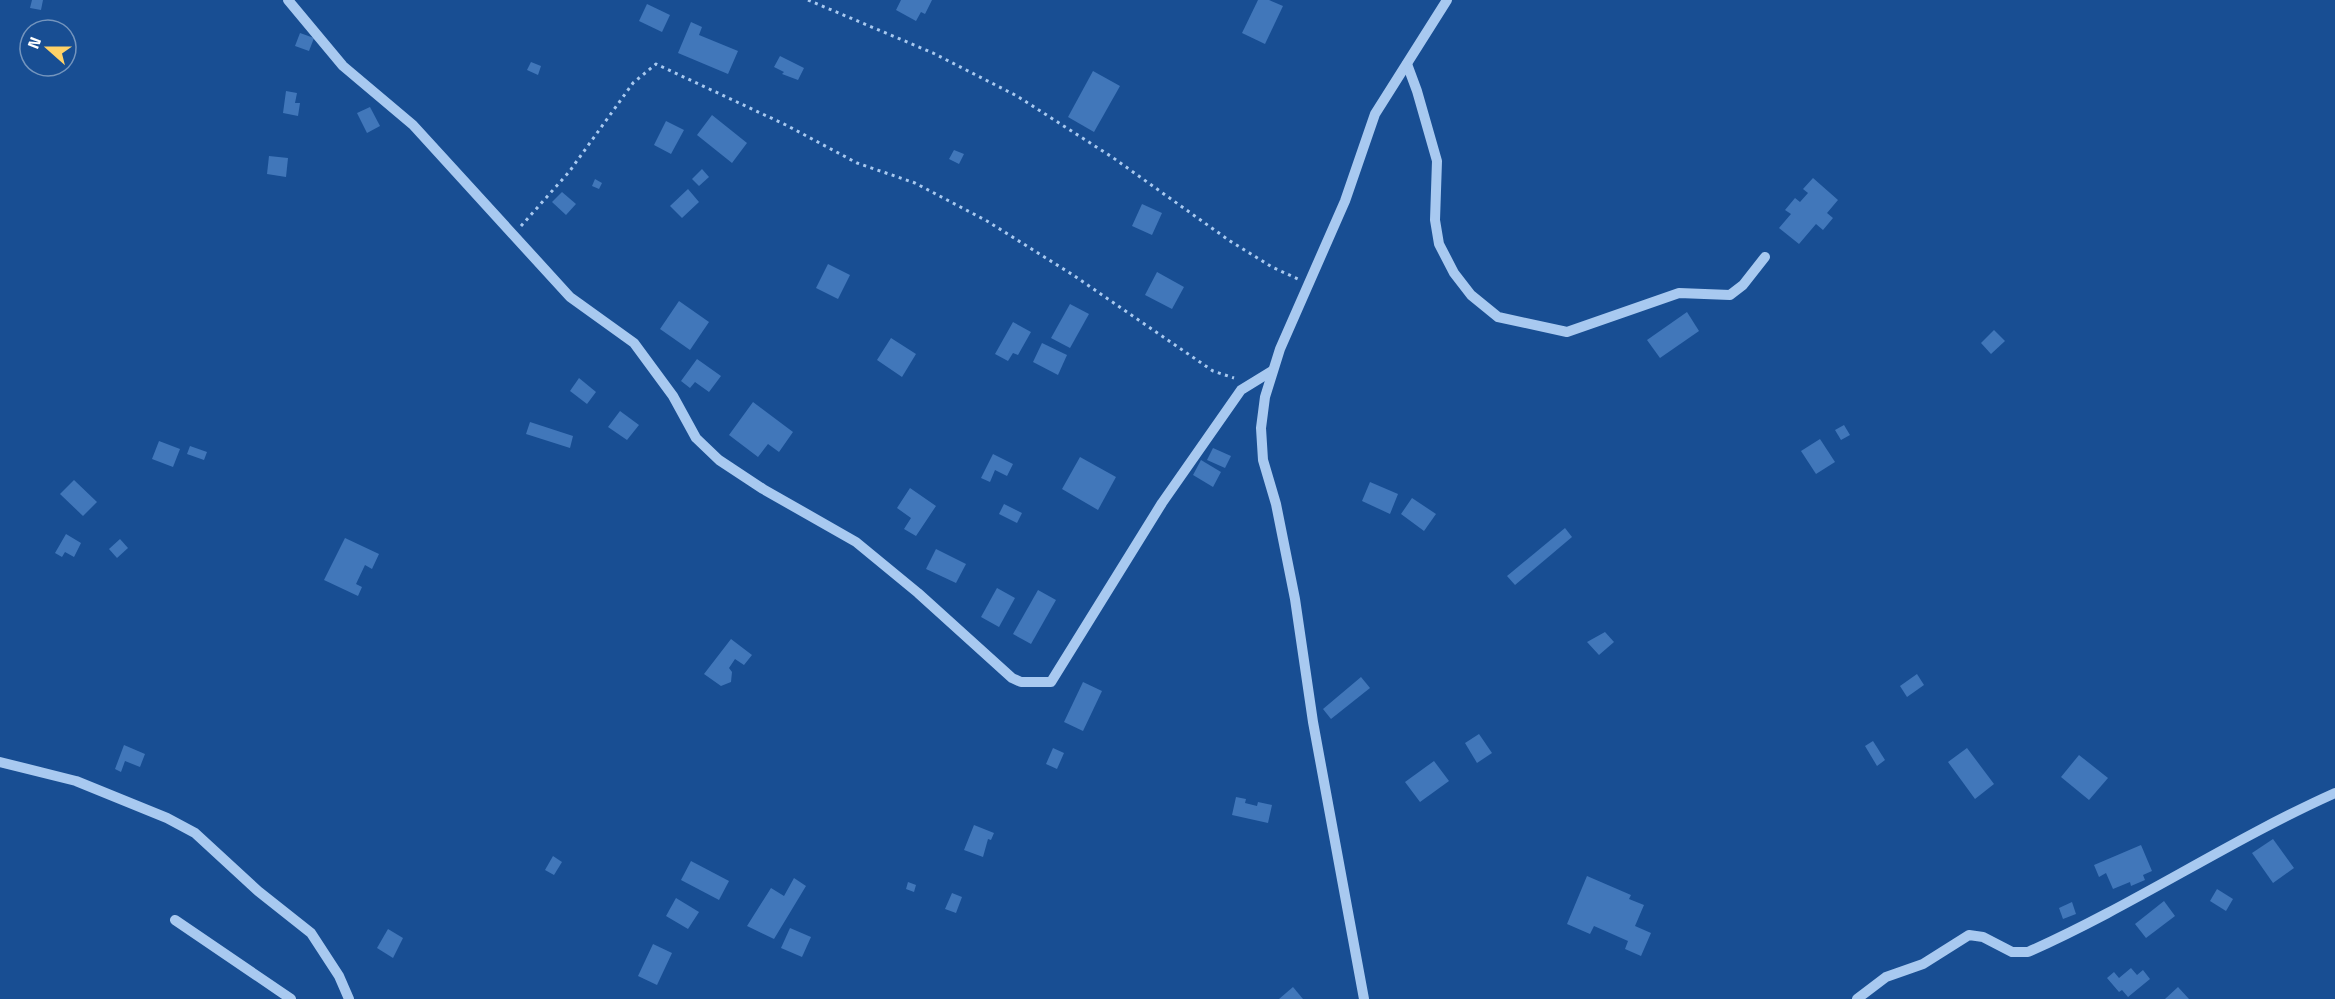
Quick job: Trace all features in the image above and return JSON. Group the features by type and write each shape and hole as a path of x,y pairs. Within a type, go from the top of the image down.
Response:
{"street":[{"path":"288,0 344,66 413,125 570,297 643,352 673,396 696,438 719,459 749,480 856,542 918,593 1003,671 1021,682 1051,682 1162,503 1241,390 1272,371"},
{"path":"1364,999 1313,722 1295,599 1276,504 1263,459 1261,428 1272,371 1345,201 1375,114 1447,0"},
{"path":"1407,64 1418,91 1437,161 1435,220 1439,244 1454,273 1471,295 1498,317 1567,332 1679,293 1730,295 1743,285 1765,257"},
{"path":"0,762 76,781 167,818 195,833 258,891 311,933 339,976 349,999"},
{"path":"1857,999 1886,977 1923,964 1969,935 1983,937 2012,952 2028,952 2133,899 2286,815 2335,793"},
{"path":"175,920 291,999"}],"path":[{"path":"808,0 933,53 1017,96 1112,157 1230,241 1272,267 1308,283"},
{"path":"520,227 569,172 633,83 656,64 786,125 857,163 915,183 987,221 1073,275 1213,371 1239,379 1254,380"}],"building":[{"path":"32,0 43,0 41,10 30,8"},
{"path":"901,0 932,0 925,14 921,12 916,21 896,10"},
{"path":"1258,0 1269,0 1283,6 1265,44 1242,33"},
{"path":"647,4 670,15 662,32 639,21"},
{"path":"691,22 702,27 699,35 738,51 728,74 678,53"},
{"path":"300,33 314,38 309,51 295,46"},
{"path":"780,56 804,68 798,80 782,74 784,72 774,67"},
{"path":"531,62 541,66 538,75 527,70"},
{"path":"1093,71 1120,86 1094,132 1068,117"},
{"path":"286,91 297,93 295,103 300,103 298,116 283,113"},
{"path":"370,107 380,126 367,133 357,113"},
{"path":"712,115 747,143 732,163 697,135"},
{"path":"666,121 684,130 671,154 654,145"},
{"path":"954,150 964,154 959,164 949,159"},
{"path":"269,156 288,158 286,177 267,174"},
{"path":"702,169 709,177 699,186 692,179"},
{"path":"1813,178 1838,200 1827,213 1833,218 1823,230 1816,224 1799,244 1779,228 1791,214 1785,210 1795,198 1800,202 1808,193 1803,189"},
{"path":"595,179 602,183 599,189 592,186"},
{"path":"688,189 699,202 682,218 670,206"},
{"path":"562,192 576,204 566,215 552,202"},
{"path":"1142,204 1162,213 1152,235 1132,226"},
{"path":"828,264 850,275 838,299 816,288"},
{"path":"1157,272 1184,287 1172,309 1145,295"},
{"path":"679,301 709,322 690,350 660,329"},
{"path":"1070,304 1089,314 1070,348 1051,338"},
{"path":"1687,312 1699,331 1660,358 1647,340"},
{"path":"1013,322 1031,332 1018,355 1013,353 1008,361 995,354"},
{"path":"1994,330 2005,341 1991,354 1981,343"},
{"path":"891,338 916,354 902,377 877,360"},
{"path":"1042,343 1067,355 1058,375 1033,362"},
{"path":"697,359 721,376 709,392 695,382 690,388 681,381"},
{"path":"579,378 596,392 587,404 570,391"},
{"path":"753,402 793,432 779,452 768,444 758,457 729,435"},
{"path":"620,411 639,425 627,440 608,427"},
{"path":"530,422 573,436 570,448 526,434"},
{"path":"1844,425 1850,435 1841,440 1835,430"},
{"path":"1820,439 1835,462 1816,474 1801,451"},
{"path":"159,441 180,449 173,467 152,459"},
{"path":"190,446 207,452 204,460 187,454"},
{"path":"1213,448 1231,456 1225,468 1207,460"},
{"path":"993,454 1013,464 1007,476 995,470 990,482 981,478"},
{"path":"1080,457 1116,477 1098,510 1062,489"},
{"path":"1201,460 1221,472 1213,487 1193,475"},
{"path":"74,480 97,502 83,516 60,494"},
{"path":"1370,482 1398,494 1390,514 1362,501"},
{"path":"910,488 936,506 916,536 904,529 911,518 897,508"},
{"path":"1412,498 1436,514 1424,531 1401,514"},
{"path":"1004,504 1022,513 1017,523 999,514"},
{"path":"1565,528 1572,537 1515,585 1507,576"},
{"path":"66,534 81,543 74,557 65,552 62,557 55,553"},
{"path":"345,538 379,554 372,569 365,565 356,584 362,587 358,596 324,580"},
{"path":"120,539 128,548 117,558 109,549"},
{"path":"936,549 966,564 956,583 926,569"},
{"path":"997,588 1015,598 999,627 981,617"},
{"path":"1038,590 1056,600 1031,644 1013,634"},
{"path":"1605,632 1614,642 1599,655 1587,642"},
{"path":"731,639 752,655 744,665 735,659 729,668 732,672 731,682 721,686 704,674"},
{"path":"1917,674 1924,685 1907,697 1900,686"},
{"path":"1361,677 1370,688 1331,719 1323,709"},
{"path":"1083,682 1102,691 1083,731 1064,722"},
{"path":"1479,734 1492,753 1477,763 1465,743"},
{"path":"1873,741 1885,760 1877,766 1865,746"},
{"path":"124,745 145,754 140,767 125,761 121,772 115,769"},
{"path":"1053,748 1064,753 1057,769 1046,764"},
{"path":"1967,748 1994,784 1975,799 1948,762"},
{"path":"2079,755 2108,778 2089,800 2061,777"},
{"path":"1434,761 1449,781 1420,802 1405,782"},
{"path":"1236,797 1246,799 1245,803 1257,806 1258,802 1272,805 1268,823 1232,815"},
{"path":"974,825 994,833 991,840 988,839 983,857 964,850"},
{"path":"2273,839 2294,868 2273,883 2252,853"},
{"path":"2141,845 2152,871 2143,875 2145,880 2131,886 2130,882 2113,889 2106,873 2099,877 2094,865"},
{"path":"553,856 562,862 554,875 545,870"},
{"path":"691,861 729,881 719,900 681,880"},
{"path":"1587,876 1631,895 1629,899 1644,905 1635,926 1651,933 1641,956 1625,949 1628,941 1594,926 1590,934 1567,924"},
{"path":"794,878 806,886 774,939 747,926 771,888 784,896"},
{"path":"908,882 916,885 914,892 906,889"},
{"path":"2217,889 2233,899 2226,911 2210,901"},
{"path":"952,893 962,897 956,913 945,909"},
{"path":"676,898 699,912 688,929 666,916"},
{"path":"2164,901 2175,916 2146,938 2135,924"},
{"path":"2072,902 2076,914 2063,919 2059,908"},
{"path":"790,928 811,937 802,957 781,948"},
{"path":"388,929 403,938 393,958 377,948"},
{"path":"653,944 672,953 657,985 638,976"},
{"path":"2131,968 2137,975 2143,970 2150,979 2128,997 2122,990 2119,992 2107,978 2114,972 2119,978"},
{"path":"1293,987 1303,999 1279,999"},
{"path":"2178,987 2189,999 2165,999"}]}
